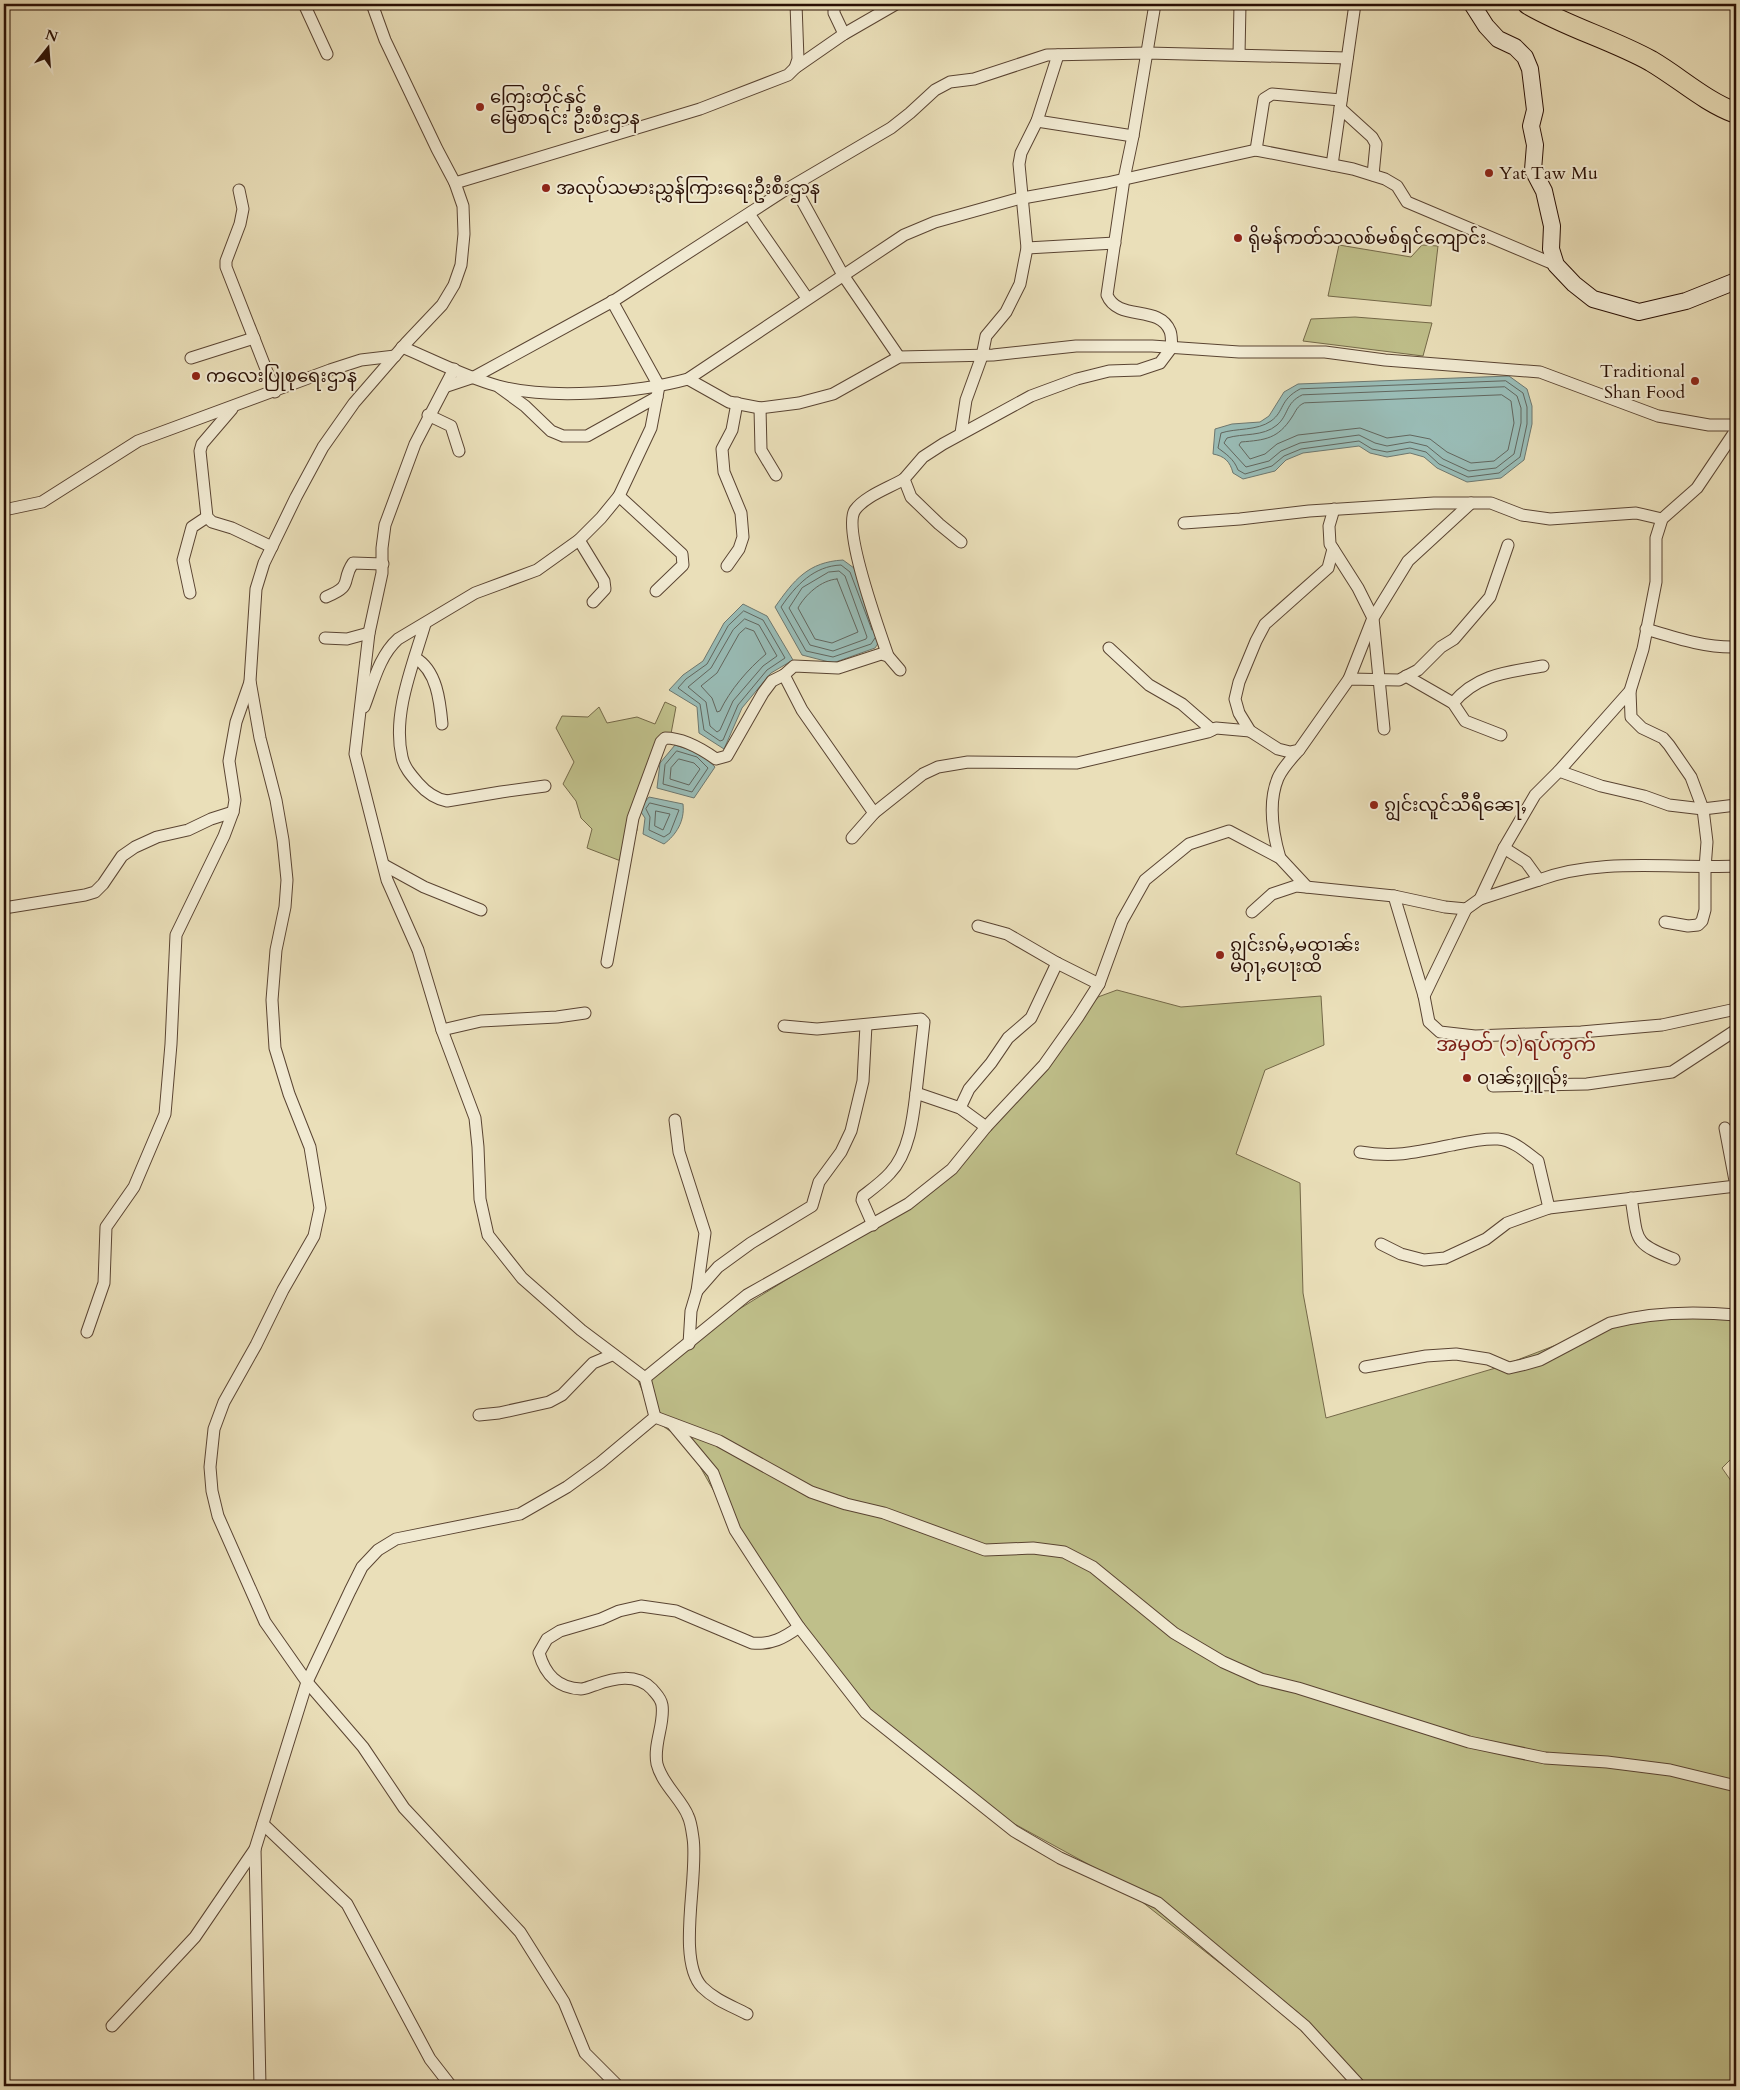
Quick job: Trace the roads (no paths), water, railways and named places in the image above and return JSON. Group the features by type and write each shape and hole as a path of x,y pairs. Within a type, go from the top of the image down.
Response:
{"highway":[{"path":"1528,4 1553,19 1604,39 1652,62 1716,106 1736,113"}],"street":[{"path":"304,4 327,54"},
{"path":"372,4 385,40 455,183 463,206 464,234 461,266 454,285 442,305 354,403 324,447 296,497 264,563 256,589 250,681 260,738 276,800 287,880 285,907 276,950 273,991 276,1048 289,1094 310,1147 320,1208 314,1236 283,1290 256,1345 224,1402 214,1429 210,1467 212,1491 218,1516 266,1622 307,1682 363,1747 404,1808 520,1932 564,2002 585,2053 618,2086"},
{"path":"795,68 798,59 796,4"},
{"path":"834,4 834,13 844,34"},
{"path":"455,183 700,109 788,75 795,68 844,34 896,4"},
{"path":"900,670 888,656 857,557 853,520 854,512 862,503 904,479 923,457 1031,396 1077,379 1109,372 1139,370 1160,363 1172,347 1170,331 1162,320 1146,314 1118,309 1110,303 1107,295 1124,179 1155,4"},
{"path":"1239,55 1240,4"},
{"path":"1332,165 1355,4"},
{"path":"1472,4 1486,26 1498,39 1515,46 1526,57 1530,69 1535,110 1530,126 1535,145 1533,170 1544,192 1552,226 1551,249 1556,265"},
{"path":"446,386 474,377 612,301 794,186 891,128 935,90 950,82 974,79 1046,55 1147,52 1347,58"},
{"path":"961,434 966,400 982,356 986,336 1006,312 1020,284 1027,248 1018,164 1021,153 1037,121 1058,55"},
{"path":"1256,150 1264,99 1272,94 1341,104 1372,137 1376,144 1373,175"},
{"path":"1037,121 1133,136"},
{"path":"498,386 526,406 551,431 562,436 587,436 658,391 688,379 904,235 935,222 1022,198 1124,179 1256,150 1332,165 1385,179 1397,186 1408,202 1556,265 1593,300 1639,312 1686,301 1736,281"},
{"path":"794,186 843,275 898,357"},
{"path":"239,190 243,209 240,224 226,261 226,267 275,392"},
{"path":"749,214 807,298"},
{"path":"1027,248 1115,243"},
{"path":"359,720 384,656 390,647 412,629 425,624 475,593 536,570 579,540 619,496 651,428 658,391 612,301"},
{"path":"191,358 254,338"},
{"path":"688,379 729,402 760,408 799,403 833,394 898,357 982,356 1076,346 1172,347 1239,352 1325,352 1385,360 1540,372 1658,416 1709,425 1736,425"},
{"path":"4,510 42,502 138,441 362,360 399,352 454,369 498,386 522,390 566,393 658,391"},
{"path":"454,369 428,415 415,444 385,526 382,548 383,564 370,633 355,754 387,880 418,950 442,1030 475,1118 480,1199 488,1235 522,1278 612,1355 645,1378 655,1417"},
{"path":"727,566 739,549 743,537 741,513 724,472 722,449 732,430 737,403"},
{"path":"233,407 202,444 200,451 207,518 212,522 232,528 272,548"},
{"path":"760,408 761,450 776,475"},
{"path":"428,415 451,426 459,451"},
{"path":"1665,922 1688,926 1698,925 1702,921 1706,910 1705,868 1707,842 1703,809 1691,777 1669,745 1663,738 1642,728 1631,717 1630,691 1656,582 1656,538 1662,519 1698,488 1736,430"},
{"path":"904,479 911,497 961,542"},
{"path":"619,496 682,554 683,565 656,591"},
{"path":"1184,523 1334,509 1434,503 1491,503 1522,515 1550,519 1636,513 1662,519"},
{"path":"1280,858 1273,835 1273,801 1277,779 1349,679 1373,618 1408,561 1471,503"},
{"path":"1334,509 1329,526 1330,544 1358,588 1373,618 1384,729"},
{"path":"190,593 183,560 192,527 207,518"},
{"path":"579,540 604,581 605,589 593,602"},
{"path":"1349,679 1399,680 1418,670 1441,647 1454,639 1490,597 1508,545"},
{"path":"1299,750 1290,752 1278,749 1250,731 1239,713 1235,699 1239,682 1265,624 1328,568 1333,549"},
{"path":"326,597 340,591 347,583 353,563 383,564"},
{"path":"425,624 405,693 400,725 402,758 409,773 423,788 440,800 447,802 545,786"},
{"path":"1646,629 1682,640 1722,648 1736,647"},
{"path":"325,638 347,639 370,633"},
{"path":"1109,648 1149,685 1182,704 1212,730"},
{"path":"607,962 633,818 665,738 695,746 716,759 727,756 763,693 772,681 784,675 794,666 838,668 881,654 888,656"},
{"path":"415,658 424,662 429,670 440,704 442,724"},
{"path":"1453,703 1463,690 1485,678 1544,666"},
{"path":"784,675 802,710 874,813"},
{"path":"1406,676 1453,703 1465,721 1501,735"},
{"path":"87,1332 104,1283 106,1227 134,1187 165,1114 171,1044 176,935 224,836 233,812 235,800 229,761 236,722 250,681"},
{"path":"1480,899 1504,848 1535,795 1559,771 1630,691"},
{"path":"852,838 874,813 923,774 938,767 968,762 1077,763 1216,728 1250,731"},
{"path":"1559,771 1602,786 1669,804 1703,809 1736,805"},
{"path":"4,908 95,892 103,884 122,856 135,847 157,837 188,830 211,819 233,812"},
{"path":"645,1378 747,1295 908,1204 952,1169 986,1127 1044,1064 1078,1017 1099,984 1122,921 1145,880 1189,844 1230,830 1280,858 1307,887"},
{"path":"1504,848 1526,862 1539,880"},
{"path":"384,865 424,888 481,910"},
{"path":"1424,996 1466,909 1480,899 1556,874 1584,868 1705,868 1736,866"},
{"path":"1252,912 1272,894 1296,886 1394,896 1437,906 1466,909"},
{"path":"1394,896 1430,1022 1440,1032 1475,1036 1581,1032 1662,1025 1736,1009"},
{"path":"978,926 1007,934 1057,964 1099,984"},
{"path":"960,1108 970,1089 1008,1038 1030,1018 1057,964"},
{"path":"442,1030 481,1021 585,1013"},
{"path":"784,1026 818,1029 917,1018 924,1022 913,1116 900,1160 890,1174 863,1196 862,1200 873,1225"},
{"path":"697,1291 718,1267 812,1206 819,1182 841,1152 851,1130 863,1081 866,1024"},
{"path":"1493,1086 1587,1084 1672,1072 1736,1030"},
{"path":"916,1093 960,1108 986,1127"},
{"path":"675,1120 680,1152 705,1232 697,1291 691,1311 688,1344"},
{"path":"1381,1244 1401,1254 1424,1260 1446,1258 1486,1239 1508,1223 1549,1208 1736,1186 1725,1128"},
{"path":"1360,1152 1381,1156 1411,1154 1470,1142 1499,1139 1517,1146 1538,1161 1549,1208"},
{"path":"1631,1198 1637,1234 1641,1242 1655,1252 1674,1259"},
{"path":"1365,1367 1426,1356 1456,1354 1488,1359 1508,1368 1540,1360 1602,1327 1620,1320 1669,1313 1709,1312 1736,1315"},
{"path":"479,1415 500,1413 549,1402 562,1395 593,1363 612,1355"},
{"path":"112,2026 195,1937 255,1849 307,1682 362,1568 378,1550 396,1539 520,1514 567,1487 600,1463 655,1417"},
{"path":"655,1417 719,1441 811,1492 846,1504 884,1513 977,1548 985,1550 1033,1548 1064,1552 1093,1567 1174,1633 1223,1662 1261,1679 1298,1688 1469,1742 1544,1758 1607,1762 1670,1770 1736,1786"},
{"path":"672,1423 713,1473 734,1530 799,1627 866,1713 1014,1832 1060,1858 1158,1903 1305,2026 1360,2086"},
{"path":"747,2014 718,1999 701,1986 695,1974 688,1934 694,1872 693,1839 688,1815 672,1793 658,1767 655,1754 663,1706 660,1698 649,1686 623,1677 582,1689 560,1685 549,1676 540,1653 547,1639 560,1630 641,1606 676,1611 752,1643 764,1644 785,1638 799,1627"},
{"path":"263,1824 347,1904 430,2059 451,2086"},
{"path":"255,1849 260,2086"}],"water":[{"path":"1509,376 1527,389 1532,406 1532,424 1524,460 1501,478 1467,482 1437,468 1424,457 1410,453 1387,457 1370,453 1359,446 1303,453 1286,460 1275,471 1243,479 1233,473 1226,460 1213,454 1215,429 1232,424 1260,422 1269,416 1284,392 1298,384"},
{"path":"843,560 854,568 881,639 875,648 833,663 802,655 775,607 803,574 820,564"},
{"path":"743,604 767,616 793,660 771,673 742,708 724,749 699,733 697,707 669,690 683,675 703,661 724,623"},
{"path":"675,745 700,753 715,767 694,798 657,788 660,763"},
{"path":"649,797 683,804 683,816 679,827 664,844 643,834 645,818 639,809"}],"place":[{"name":"ကြေးတိုင်နှင့် မြေစာရင်း ဦးစီးဌာန","path":"480,107"},
{"name":"Yat Taw Mu","path":"1489,173"},
{"name":"အလုပ်သမားညွှန်ကြားရေးဦးစီးဌာန","path":"546,188"},
{"name":"ရိုမန်ကတ်သလစ်မစ်ရှင်ကျောင်း","path":"1238,238"},
{"name":"ကလေးပြုစုရေးဌာန","path":"196,376"},
{"name":"Traditional Shan Food","path":"1695,381"},
{"name":"ၵျွင်းလူင်သီရီၼေႃႇ","path":"1374,805"},
{"name":"ၵျွင်းၵမ်ႇမထၢၼ်း မႁႃႇပေႃးထိ","path":"1220,955"},
{"name":"ဝၢၼ်ႈႁူၺ်ႈ","path":"1467,1078"}],"district":[{"name":"အမှတ် (၁)ရပ်ကွက်","path":"1516,1044"}]}
